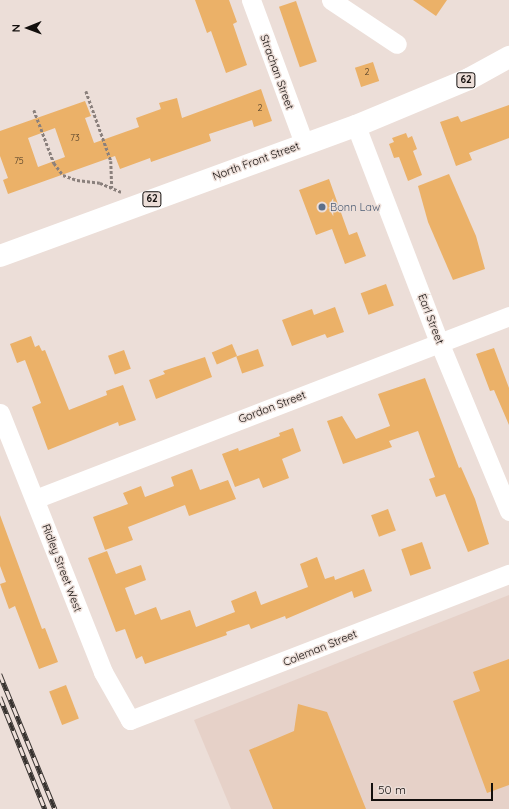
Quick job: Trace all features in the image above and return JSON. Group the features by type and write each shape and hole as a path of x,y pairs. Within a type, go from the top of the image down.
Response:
{"main road":[{"name":"North Front Street","path":"0,256 304,143 356,126 469,79 509,57"}],"street":[{"name":"Strachan Street","path":"251,0 304,143"},
{"path":"336,1 397,44"},
{"name":"Earl Street","path":"356,126 439,342 509,511"},
{"name":"Gordon Street","path":"35,499 509,316"},
{"name":"Ridley Street West","path":"0,413 103,672 130,720"},
{"name":"Coleman Street","path":"130,720 509,574"}],"path":[{"path":"86,91 111,161 112,188"},
{"path":"34,110 54,163 63,175 112,188 121,192"}],"shaded area":[{"path":"509,595 509,809 231,809 194,720"}],"building":[{"path":"195,0 229,0 237,22 233,24 247,65 226,73 211,31 207,33"},
{"path":"413,0 447,0 436,16"},
{"path":"296,1 317,62 300,67 279,7"},
{"path":"373,62 379,81 361,87 355,68"},
{"path":"261,89 272,121 254,127 252,120 209,134 211,141 151,162 150,158 120,169 115,156 8,194 3,180 8,178 0,156 0,131 85,101 91,116 85,118 94,143 139,127 136,118 161,109 159,103 177,98 182,118","holes":["55,128 65,157 38,167 28,138"]},
{"path":"509,105 509,138 469,153 472,160 456,166 440,122 458,116 461,122"},
{"path":"406,133 408,138 412,136 417,149 413,151 422,175 408,181 399,157 394,158 389,144 394,142 392,138"},
{"path":"449,174 476,236 485,269 453,280 428,222 418,186"},
{"name":"Bonn Law","path":"329,179 349,235 357,232 366,256 345,264 332,229 316,235 299,190"},
{"path":"386,284 394,306 368,315 361,293"},
{"path":"335,307 344,332 327,338 325,334 292,346 282,320 312,309 314,315"},
{"path":"31,336 35,347 39,345 42,351 45,350 69,410 107,395 106,391 123,385 136,420 119,426 118,422 48,450 32,407 41,403 25,360 17,363 10,344"},
{"path":"232,344 237,356 217,365 212,353"},
{"path":"494,348 509,388 509,425 494,390 490,391 476,354"},
{"path":"258,349 264,366 242,374 236,356"},
{"path":"124,350 131,369 115,375 108,356"},
{"path":"205,357 212,377 156,399 149,380 165,374 163,371"},
{"path":"425,378 459,468 461,467 475,499 489,544 468,552 445,494 436,497 429,479 435,477 418,431 389,441 392,447 343,464 327,421 342,416 356,439 390,426 378,394"},
{"path":"293,428 301,451 282,459 289,478 263,488 259,478 235,487 222,454 238,448 239,451 280,436 279,433"},
{"path":"192,469 200,490 228,480 236,499 189,516 185,505 128,527 133,540 105,550 93,517 128,504 123,493 141,486 145,497 174,486 171,477"},
{"path":"388,509 396,531 379,537 371,515"},
{"path":"0,515 42,629 45,628 58,662 39,669 15,606 9,609 0,584 6,582 0,566"},
{"path":"422,542 431,568 410,576 401,549"},
{"path":"107,551 116,574 141,565 146,580 125,588 135,615 156,607 161,620 190,610 196,627 235,612 231,601 256,591 261,605 308,587 300,564 317,557 325,579 334,576 335,580 364,569 372,591 354,598 352,591 286,619 285,616 251,629 249,624 226,632 227,635 145,664 142,656 136,659 125,629 116,632 88,558"},
{"path":"509,659 509,785 487,793 453,701 480,691 473,672"},
{"path":"66,685 79,719 62,725 49,691"},
{"path":"298,704 327,712 366,809 273,809 249,750 294,731"}],"railway":[{"path":"0,674 55,809"},
{"path":"0,697 45,809"}],"place":[{"name":"Bonn Law","path":"322,207"}]}
